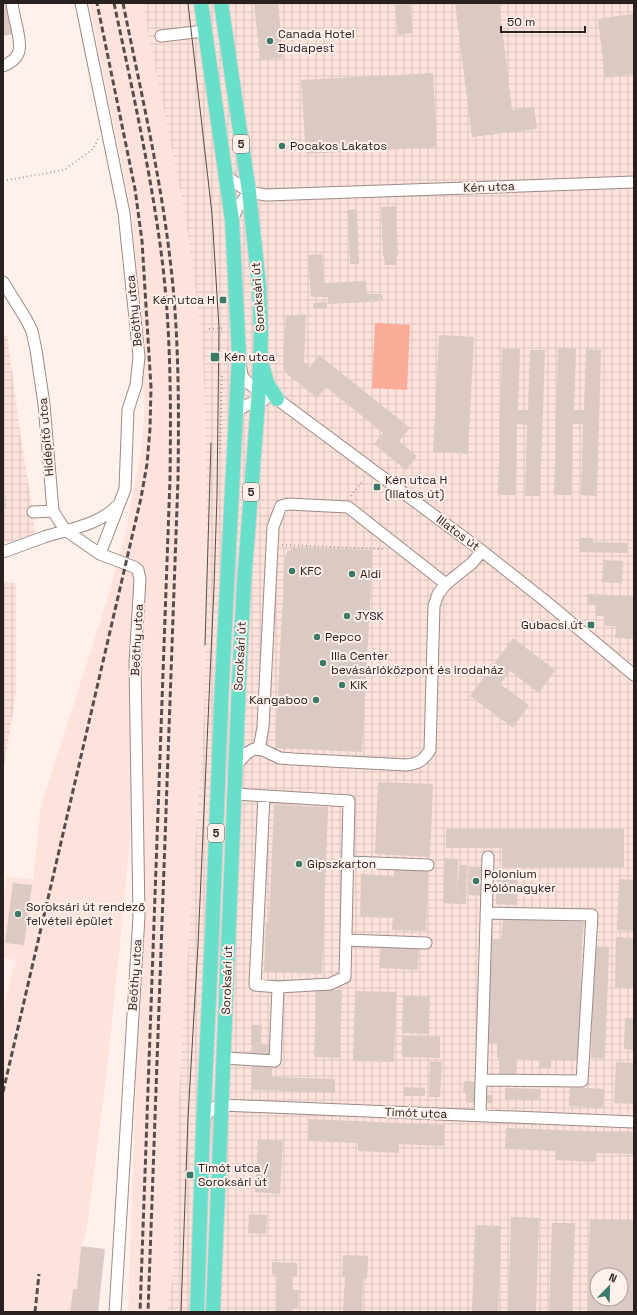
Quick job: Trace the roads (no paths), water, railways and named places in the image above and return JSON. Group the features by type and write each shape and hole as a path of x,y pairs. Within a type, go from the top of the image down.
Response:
{"main road":[{"name":"Soroksári út","path":"197,1312 222,683 239,355 232,220 201,3"},
{"name":"Soroksári út","path":"212,1312 244,583 262,334 259,286 249,192 221,3"},
{"path":"260,360 268,383 277,399"}],"street":[{"path":"3,66 15,59 20,51 21,44 12,3"},
{"name":"Beöthy utca","path":"81,3 124,214 139,357 136,385 128,410 126,477 124,489 121,501 100,554 134,567 138,570 140,579 135,664 139,916 115,1312"},
{"path":"161,36 204,31"},
{"name":"Kén utca","path":"226,176 249,192 266,196 634,182"},
{"path":"232,220 238,207 249,192"},
{"name":"Hídépítő utca","path":"3,282 7,300 26,319 32,331 44,404 52,511"},
{"name":"Illatos út","path":"239,355 243,376 258,395 277,399 482,551 544,600 634,675"},
{"path":"236,410 258,395"},
{"path":"3,552 65,530 93,522 114,509 121,501"},
{"path":"259,749 263,727 272,545 274,527 281,506 288,504 348,507 446,584"},
{"path":"33,512 52,511 65,530 100,554"},
{"path":"236,765 247,753 254,749 259,749 280,758 406,765 416,764 425,758 430,750 434,606 438,594 446,584 472,563 482,551"},
{"path":"234,794 349,800 346,977 330,984 278,987 256,985 264,796"},
{"path":"480,1115 488,857"},
{"path":"348,862 428,865"},
{"path":"481,1080 582,1081 592,915 486,913"},
{"path":"346,940 426,942"},
{"path":"224,1058 275,1061 278,987"},
{"path":"204,1120 211,1109 222,1105"},
{"name":"Timót utca","path":"222,1105 634,1122"}],"tram line":[{"path":"181,1312 188,1118 198,945 214,587 217,496 219,328 212,214 188,3"},
{"path":"205,645 211,443"}],"railway":[{"path":"3,1092 141,498 147,464 151,387 142,241 135,189 97,3"},
{"path":"114,3 141,131 158,227 165,286 170,369 170,479 140,1312"},
{"path":"123,3 161,195 173,286 177,341 178,479 148,1312"},
{"path":"35,1312 39,1274"}],"place":[{"name":"Canada Hotel Budapest","path":"270,41"},
{"name":"Pocakos Lakatos","path":"282,146"},
{"name":"Kén utca H","path":"223,300"},
{"name":"Kén utca","path":"215,357"},
{"name":"Kén utca H (Illatos út)","path":"377,487"},
{"name":"KFC","path":"292,571"},
{"name":"Aldi","path":"352,574"},
{"name":"JYSK","path":"347,616"},
{"name":"Gubacsi út","path":"591,625"},
{"name":"Pepco","path":"317,637"},
{"name":"Illa Center bevásárlóközpont és irodaház","path":"323,663"},
{"name":"KiK","path":"342,685"},
{"name":"Kangaboo","path":"316,700"},
{"name":"Gipszkarton","path":"299,864"},
{"name":"Polonium Pólónagyker","path":"476,881"},
{"name":"Soroksári út rendező felvételi épület","path":"18,914"},
{"name":"Timót utca / Soroksári út","path":"190,1175"}]}
